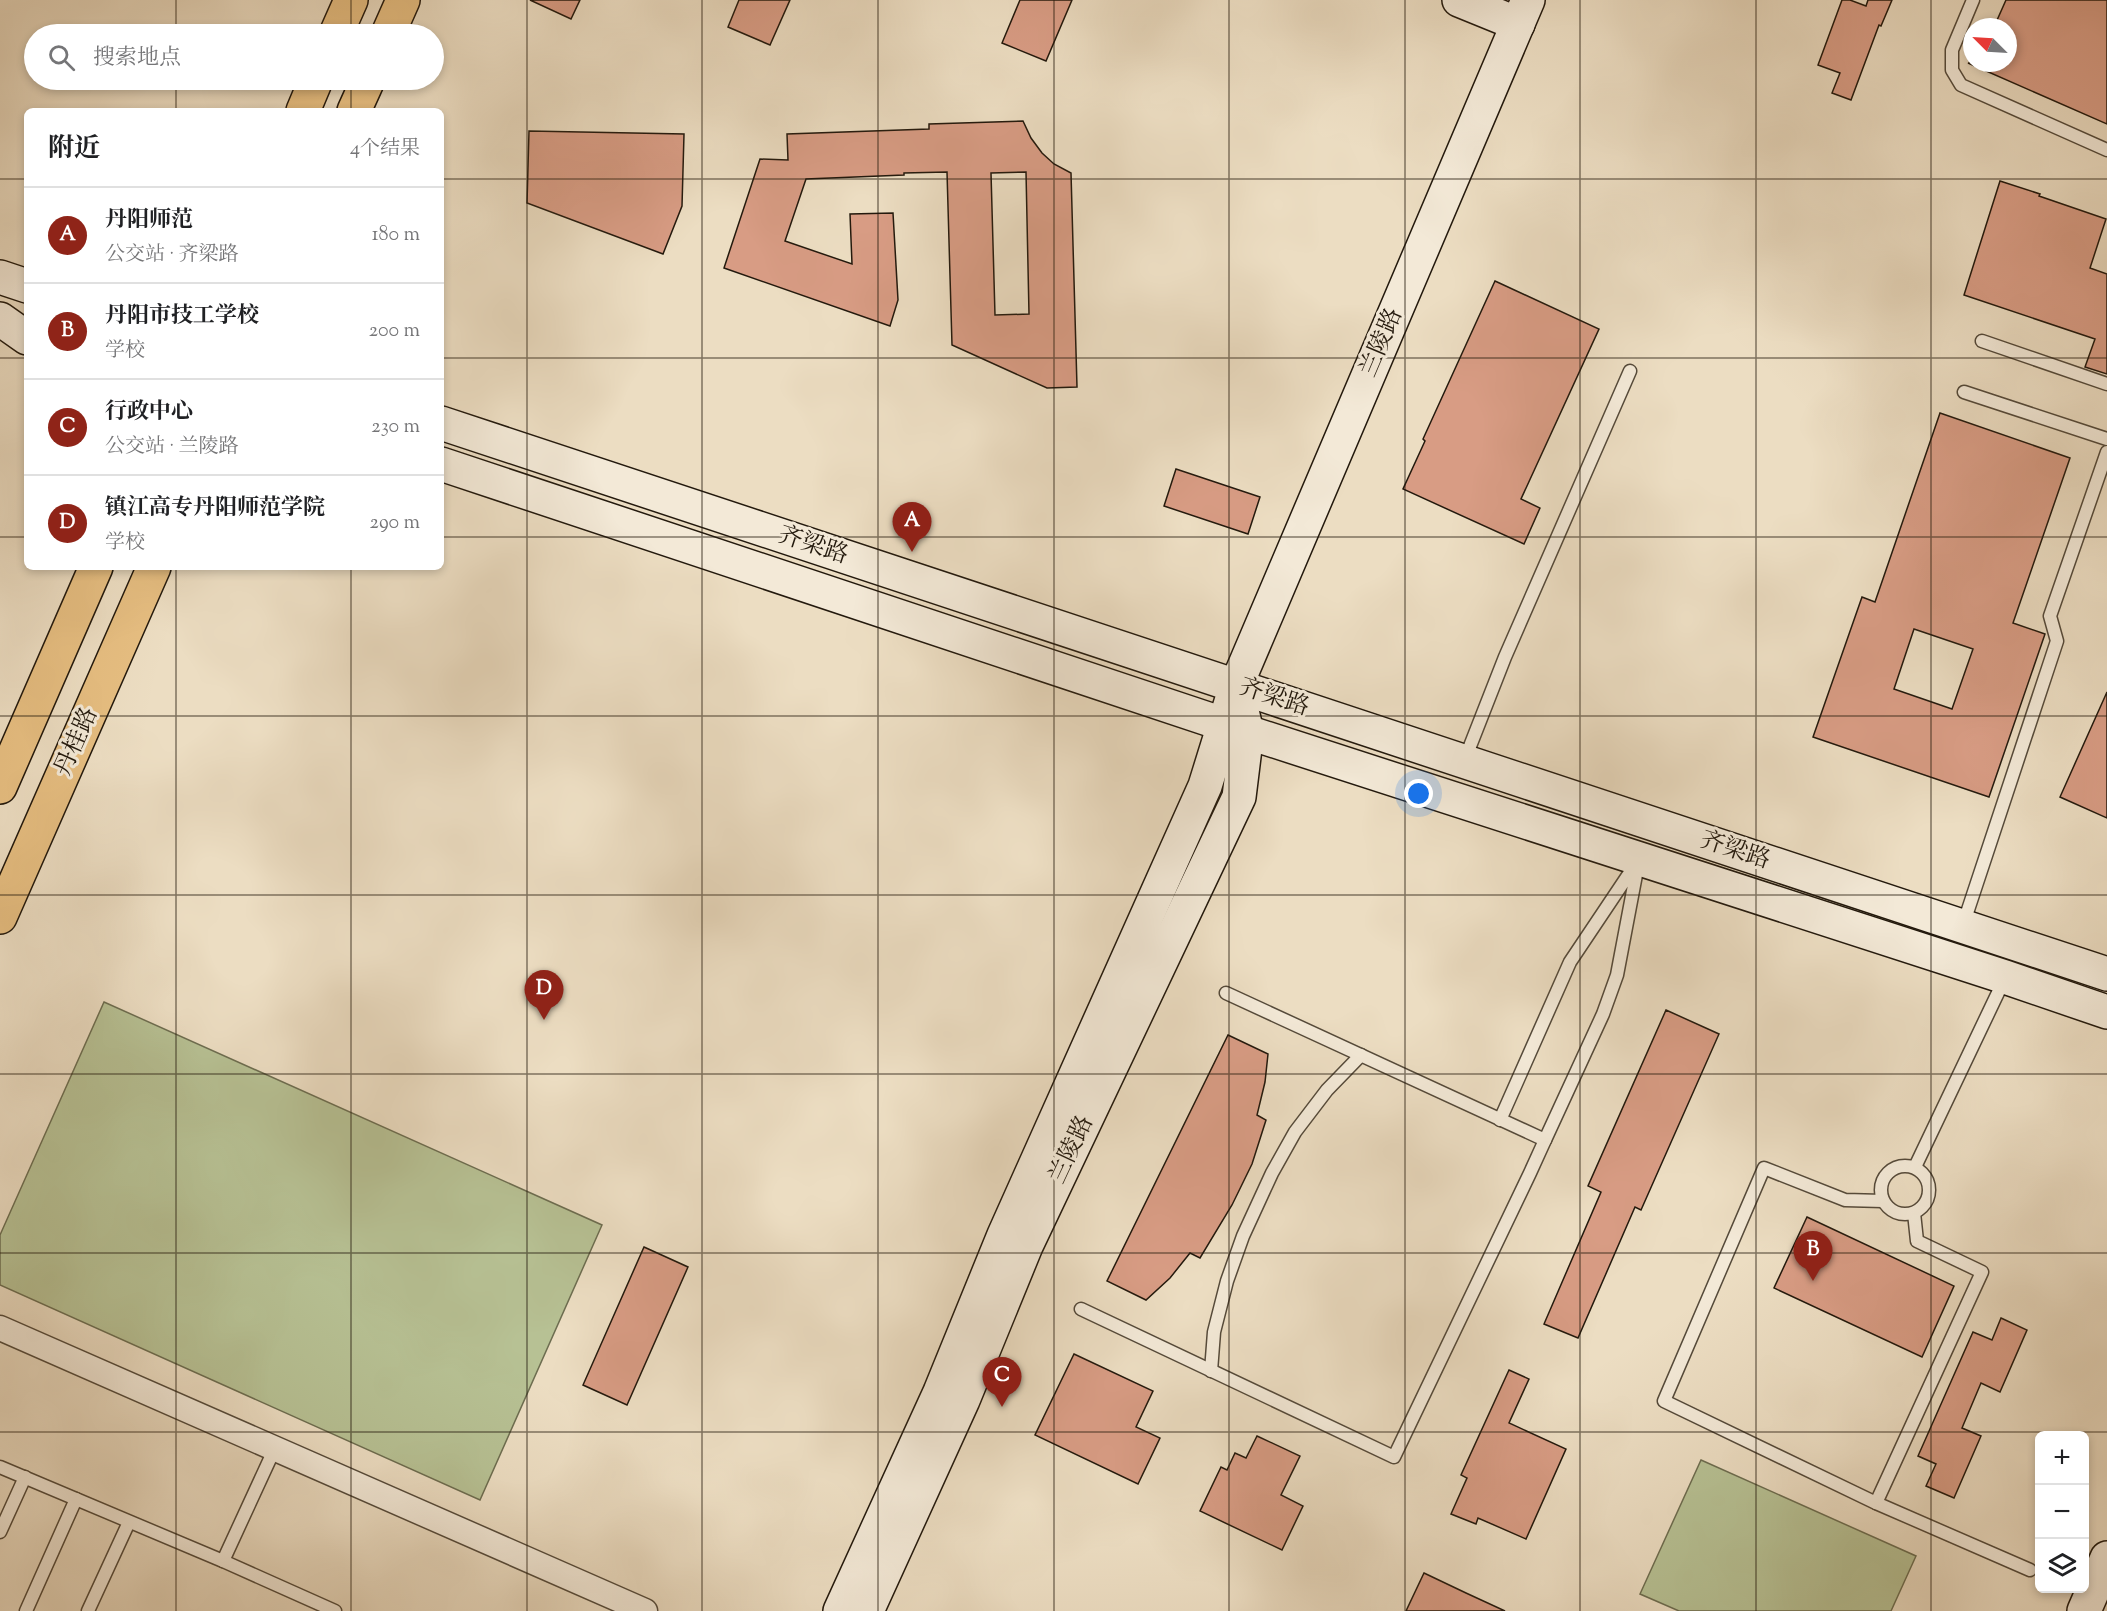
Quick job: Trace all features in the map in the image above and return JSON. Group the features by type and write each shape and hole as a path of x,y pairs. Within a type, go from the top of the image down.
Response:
{"main road":[{"path":"340,24 351,0"},
{"path":"392,24 403,0"},
{"path":"1459,0 1523,12"},
{"name":"兰陵路","path":"867,1611 963,1400 1026,1246 1239,797 1236,686 1523,12"},
{"path":"304,108 312,90"},
{"path":"355,108 363,90"},
{"path":"0,318 24,325"},
{"path":"0,318 24,336"},
{"name":"齐梁路","path":"444,424 2107,974"},
{"name":"齐梁路","path":"444,465 2107,1012"},
{"path":"0,787 94,570"},
{"name":"丹桂路","path":"0,916 153,570"},
{"path":"134,614 166,570"},
{"name":"兰陵路","path":"840,1611 940,1392 1004,1235 1205,786 1236,727"},
{"path":"2084,1611 2107,1558"}],"street":[{"path":"0,1328 645,1611"}],"lane":[{"path":"1973,0 1952,50 1952,70 1961,85 2107,150"},
{"path":"1982,341 2107,384"},
{"path":"1464,761 1505,657 1630,371"},
{"path":"1964,392 2107,439"},
{"path":"1963,926 2057,641 2050,616 2107,452"},
{"path":"1500,1120 1570,962 1639,859"},
{"path":"1081,1309 1394,1457 1603,1014 1617,975 1639,859"},
{"path":"1915,1167 2005,977"},
{"path":"1226,993 1545,1140"},
{"path":"1211,1371 1214,1332 1227,1281 1243,1236 1272,1173 1295,1132 1327,1090 1361,1055"},
{"path":"1903,1165 1915,1167 1925,1174 1930,1185 1929,1196 1923,1207 1914,1213 1902,1215 1890,1210 1883,1201 1881,1189 1884,1178 1892,1169 1903,1165"},
{"path":"1883,1201 1845,1200 1764,1168 1664,1401 1876,1503 2030,1570"},
{"path":"1876,1503 1982,1272 1917,1241 1914,1213"},
{"path":"223,1562 275,1448"},
{"path":"0,1467 335,1611"},
{"path":"0,1532 25,1477"},
{"path":"26,1611 76,1499"},
{"path":"88,1611 129,1522"}],"green space":[{"path":"104,1002 602,1225 480,1500 0,1285 0,1235"},
{"path":"1701,1460 1916,1556 1891,1611 1679,1611 1640,1594"}],"building":[{"path":"530,0 580,0 571,19"},
{"path":"739,0 790,0 770,45 728,27"},
{"path":"1020,0 1072,0 1046,61 1002,43"},
{"path":"1842,0 1850,0 1866,6 1868,0 1892,0 1881,26 1879,25 1851,100 1832,93 1840,73 1818,65"},
{"path":"2006,0 2107,0 2107,124 1989,72 2017,72 2017,18 1998,18"},
{"path":"1023,121 1031,138 1042,153 1054,164 1071,173 1077,387 1047,388 952,345 947,172 806,179 785,241 852,264 850,214 893,213 898,300 890,326 724,268 760,159 788,160 787,134 929,129 929,124","holes":["1026,172 1029,314 995,315 991,173"]},
{"path":"529,131 684,134 682,206 663,254 527,203"},
{"path":"2000,181 2106,219 2090,268 2107,274 2107,374 2085,367 2095,339 1964,295"},
{"path":"1495,281 1599,329 1521,499 1540,508 1524,544 1403,489 1425,441 1423,439"},
{"path":"1940,413 2070,458 2013,623 2045,634 1989,797 1813,737 1862,597 1875,602","holes":["1914,629 1973,649 1952,709 1894,689"]},
{"path":"1176,469 1260,497 1248,534 1164,506"},
{"path":"2107,692 2107,818 2060,797"},
{"path":"1666,1010 1719,1034 1641,1210 1635,1207 1578,1338 1544,1324 1601,1192 1588,1186"},
{"path":"1228,1035 1268,1054 1265,1082 1257,1115 1266,1120 1252,1164 1232,1205 1200,1258 1190,1253 1170,1278 1146,1300 1107,1281"},
{"path":"1807,1217 1954,1286 1922,1357 1774,1288"},
{"path":"644,1247 688,1267 627,1405 583,1385"},
{"path":"2001,1318 2027,1330 2000,1392 1981,1383 1962,1428 1981,1436 1954,1498 1926,1486 1936,1464 1918,1456 1973,1332 1992,1340"},
{"path":"1074,1354 1153,1391 1136,1427 1160,1438 1138,1484 1035,1435"},
{"path":"1509,1370 1529,1379 1509,1423 1566,1449 1526,1539 1478,1518 1476,1524 1451,1514 1467,1478 1461,1475"},
{"path":"1257,1436 1300,1456 1281,1495 1303,1506 1282,1550 1200,1511 1221,1467 1227,1470 1235,1453 1246,1458"},
{"path":"1424,1573 1466,1593 1505,1611 1406,1611"}],"place":[{"name":"丹阳师范","path":"912,552"},
{"name":"镇江高专丹阳师范学院","path":"544,1020"},
{"name":"丹阳市技工学校","path":"1813,1281"},
{"name":"行政中心","path":"1002,1407"}]}
